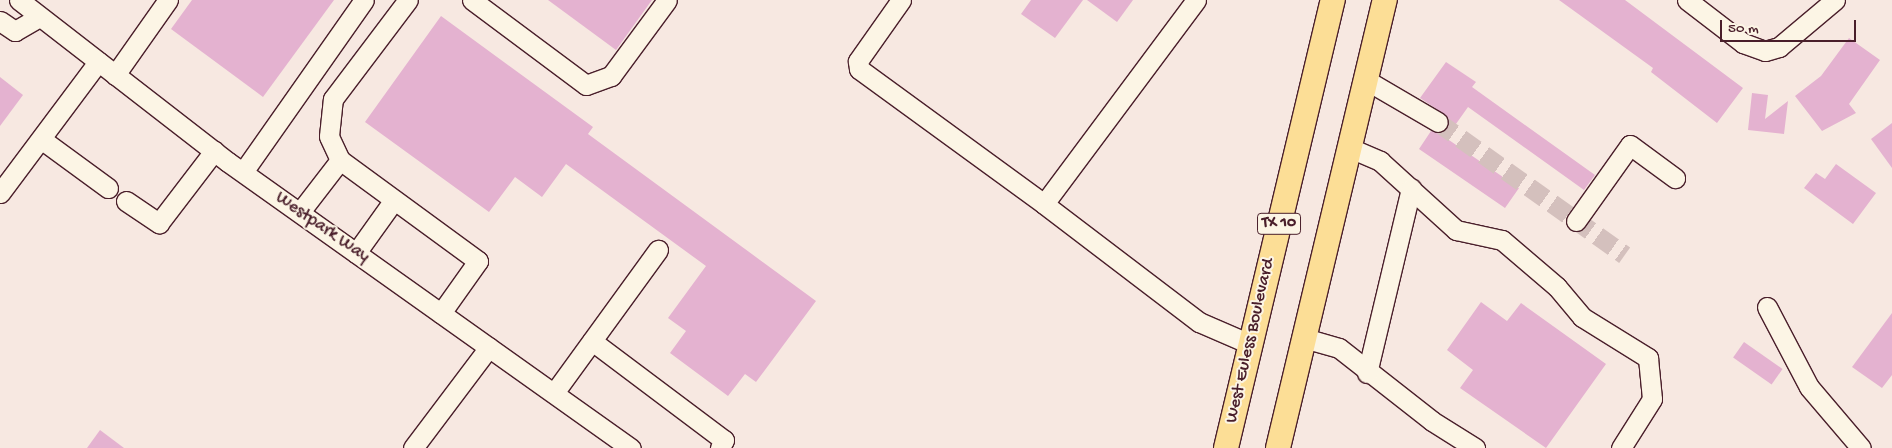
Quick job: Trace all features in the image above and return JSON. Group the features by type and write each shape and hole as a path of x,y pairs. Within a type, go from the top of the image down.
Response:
{"main road":[{"name":"West Euless Boulevard","path":"1226,448 1332,0"},
{"name":"TX 10","path":"1278,448 1366,80 1378,1"}],"street":[{"name":"Westpark Way","path":"19,0 242,172 631,448"},
{"path":"115,75 168,0"},
{"path":"242,172 364,0"},
{"path":"408,0 333,100 329,136 340,160 478,261 441,313"},
{"path":"472,0 586,85 611,76 667,0"},
{"path":"901,0 858,61 859,69 1044,204 1199,322 1250,344"},
{"path":"1044,204 1196,0"},
{"path":"1687,0 1743,43 1765,51 1779,47 1835,0"},
{"path":"0,21 15,32 39,17"},
{"path":"0,193 98,62"},
{"path":"1366,80 1438,122"},
{"path":"41,139 108,188"},
{"path":"1576,221 1630,145 1675,178"},
{"path":"1350,148 1380,161 1456,230 1502,240 1557,287 1582,317 1648,358 1652,400 1621,448"},
{"path":"126,201 159,223 214,151"},
{"path":"300,212 340,160"},
{"path":"1367,373 1411,188"},
{"path":"356,253 394,200"},
{"path":"554,393 658,250"},
{"path":"1767,306 1809,387 1861,448"},
{"path":"1304,338 1339,348 1367,373 1475,448"},
{"path":"592,341 724,440 720,448"},
{"path":"413,448 489,347"}],"building":[{"path":"192,0 334,0 263,97 171,29"},
{"path":"548,0 652,0 616,50"},
{"path":"1031,0 1083,0 1055,38 1021,14"},
{"path":"1087,0 1133,0 1117,22"},
{"path":"1559,0 1625,0 1743,88 1717,123 1651,72 1653,68"},
{"path":"441,16 593,127 588,134 816,301 756,382 745,374 728,396 670,353 686,331 668,318 706,266 566,164 542,197 515,177 489,212 365,122"},
{"path":"1849,38 1880,60 1849,104 1856,113 1822,131 1795,96 1821,76"},
{"path":"1446,62 1476,82 1472,87 1595,175 1584,190 1468,107 1446,138 1519,188 1505,208 1419,149 1431,131 1438,133 1448,127 1447,116 1420,98"},
{"path":"0,77 23,95 0,126"},
{"path":"1752,93 1768,95 1765,119 1788,101 1784,134 1748,130"},
{"path":"1892,123 1892,168 1871,139"},
{"path":"1836,164 1876,193 1853,224 1804,188 1816,173 1825,179"},
{"path":"1481,302 1507,321 1521,303 1606,364 1546,448 1460,388 1473,370 1447,350"},
{"path":"1892,313 1892,375 1882,388 1852,367"},
{"path":"1744,342 1783,369 1772,385 1733,358"},
{"path":"100,430 124,448 87,448"}],"tunnel":[{"path":"1438,122 1625,255"}]}
